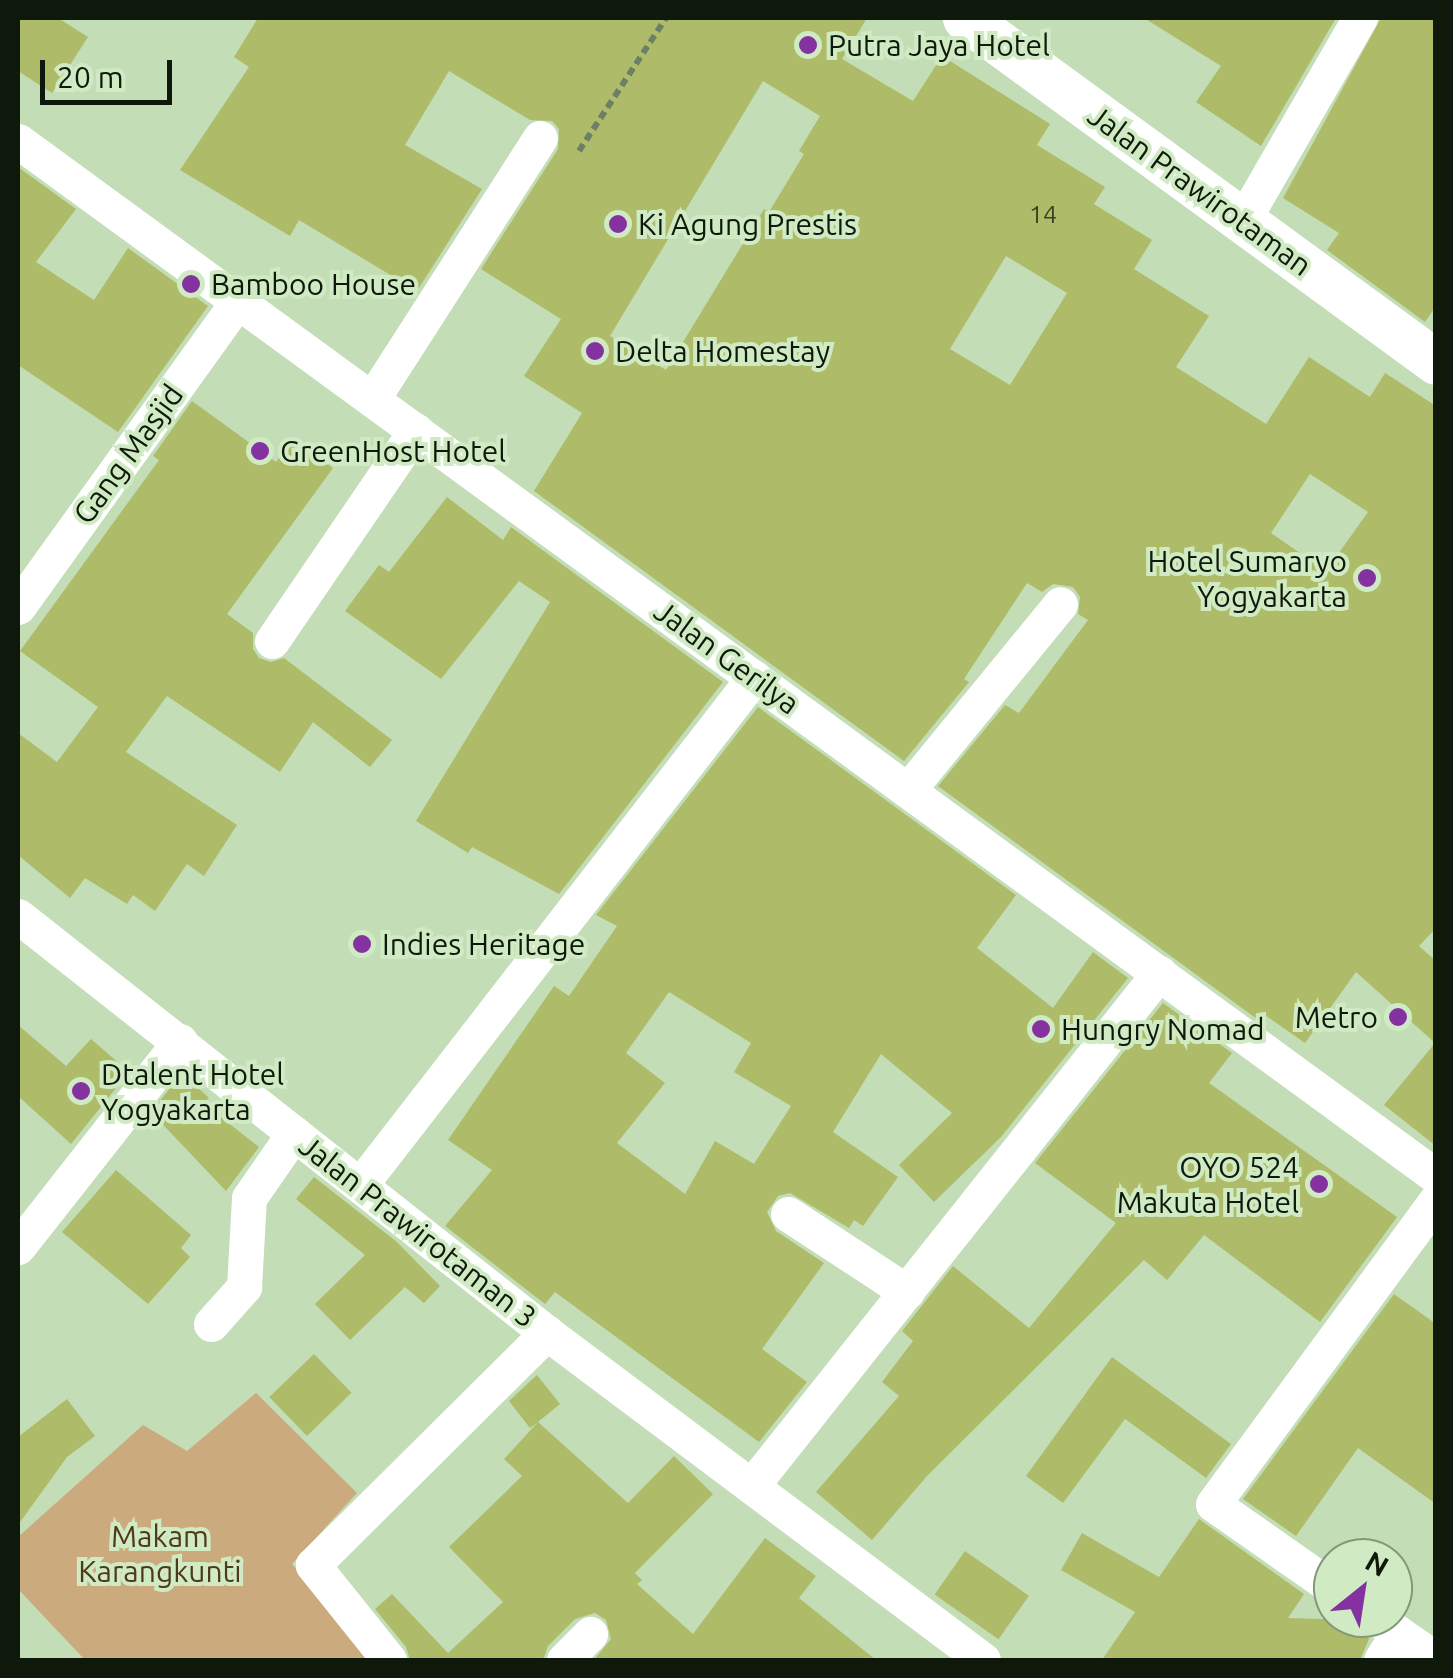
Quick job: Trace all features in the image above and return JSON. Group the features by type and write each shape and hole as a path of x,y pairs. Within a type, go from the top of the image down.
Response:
{"street":[{"name":"Jalan Prawirotaman","path":"965,18 1436,362"},
{"path":"1242,222 1360,18"},
{"path":"373,398 540,138"},
{"name":"Jalan Gerilya","path":"18,140 1436,1176"},
{"name":"Gang Masjid","path":"18,607 238,302"},
{"path":"272,641 416,430"},
{"path":"908,790 1060,604"},
{"path":"361,1184 754,677"},
{"name":"Jalan Prawirotaman 3","path":"18,916 547,1332 826,1538 983,1660"},
{"path":"753,1484 1159,973"},
{"path":"18,1247 180,1042"},
{"path":"212,1324 244,1287 248,1198 294,1133"},
{"path":"1313,1574 1212,1504 1436,1200"},
{"path":"788,1214 908,1292"},
{"path":"389,1660 313,1565 547,1332"},
{"path":"564,1660 590,1634"},
{"path":"1387,1638 1436,1659"}],"path":[{"path":"540,138 572,161 666,18"}],"green space":[{"name":"Makam Karangkunti","path":"256,1393 357,1493 292,1564 379,1660 85,1660 18,1589 18,1537 143,1425 187,1451"}],"building":[{"path":"18,18 58,18 88,37 52,93 18,71"},
{"path":"258,18 867,18 842,59 913,101 942,56 1050,124 1037,145 1105,187 1094,204 1152,240 1134,269 1209,316 1176,367 1266,424 1309,357 1370,397 1385,373 1436,406 1436,928 1419,946 1436,961 1436,1146 1384,1105 1435,1043 1356,972 1305,1043 1262,1013 1257,1019 938,786 1005,705 1019,713 1088,620 1078,614 1080,597 1073,587 1053,584 1042,592 1027,583 964,679 969,682 904,761 534,491 582,413 524,376 561,319 481,269 558,149 559,129 552,121 530,120 449,71 405,145 482,189 417,291 299,220 290,236 180,170 249,67 234,57","holes":["763,81 820,116 799,151 804,154 769,212 764,209 666,370 610,336","1006,256 1067,293 1010,385 950,349","1310,474 1368,512 1326,571 1271,533"]},
{"path":"1144,18 1336,18 1261,146 1196,102 1221,66"},
{"path":"1381,18 1436,18 1436,306 1425,322 1327,250 1339,233 1283,198"},
{"path":"18,167 76,209 36,262 94,300 128,248 208,306 118,432 18,365"},
{"path":"192,401 276,462 293,439 333,468 227,614 253,633 253,649 259,658 271,662 284,658 392,740 370,767 313,722 280,772 167,696 126,752 237,825 204,876 187,864 155,911 133,895 127,904 85,878 70,898 18,855 18,733 57,762 98,707 20,651 159,460 153,456"},
{"path":"447,497 503,540 511,527 723,682 559,894 472,847 468,853 416,821 550,602 519,581 441,679 345,611 379,565 389,572"},
{"path":"758,707 1016,895 977,948 1053,1008 1093,952 1128,978 1001,1137 934,1202 899,1165 952,1113 881,1054 833,1132 898,1177 863,1226 854,1220 849,1228 790,1193 778,1196 767,1212 776,1231 824,1263 762,1349 807,1382 759,1442 555,1292 545,1304 445,1226 492,1170 448,1140 554,986 569,996 617,926 596,915","holes":["669,992 751,1043 734,1072 791,1106 754,1164 715,1141 685,1194 617,1143 665,1083 626,1053"]},
{"path":"1163,1003 1232,1053 1209,1083 1397,1217 1320,1322 1204,1235 1167,1280 1144,1260 927,1476 872,1540 816,1492 899,1396 882,1382 913,1341 902,1331 953,1266 1029,1328 1116,1223 1035,1163"},
{"name":"Dtalent Hotel Yogyakarta","path":"18,1025 66,1066 91,1039 129,1072 71,1144 18,1096"},
{"path":"182,1073 209,1098 203,1103 259,1147 226,1191 151,1112"},
{"path":"116,1170 191,1235 181,1248 190,1257 148,1304 62,1232"},
{"path":"314,1177 397,1242 440,1286 424,1303 405,1287 350,1340 315,1304 365,1255 296,1199"},
{"path":"1394,1294 1436,1324 1436,1504 1358,1448 1296,1536 1243,1499"},
{"path":"314,1354 352,1393 307,1436 269,1397"},
{"path":"1112,1357 1231,1444 1206,1478 1125,1419 1063,1503 1026,1476"},
{"path":"537,1375 560,1404 530,1428 509,1401"},
{"path":"67,1399 95,1436 67,1457 18,1525 18,1437"},
{"path":"538,1422 628,1503 674,1456 713,1494 635,1573 642,1580 637,1584 693,1634 765,1538 816,1576 799,1598 876,1660 594,1660 611,1639 606,1620 595,1613 575,1619 548,1646 543,1660 410,1660 406,1647 375,1609 392,1594 448,1653 503,1602 449,1547 522,1476 504,1459"},
{"path":"1199,1519 1304,1594 1288,1618 1313,1619 1313,1638 1369,1639 1360,1660 1102,1660 1135,1612 1061,1570 1082,1533 1159,1577"},
{"path":"965,1551 1029,1596 998,1639 935,1594"}],"place":[{"name":"Putra Jaya Hotel","path":"808,45"},
{"name":"Ki Agung Prestis","path":"618,224"},
{"name":"Bamboo House","path":"191,284"},
{"name":"Delta Homestay","path":"595,351"},
{"name":"GreenHost Hotel","path":"260,451"},
{"name":"Hotel Sumaryo Yogyakarta","path":"1367,578"},
{"name":"Indies Heritage","path":"362,944"},
{"name":"Metro","path":"1398,1017"},
{"name":"Hungry Nomad","path":"1041,1029"},
{"name":"Dtalent Hotel Yogyakarta","path":"81,1091"},
{"name":"OYO 524 Makuta Hotel","path":"1319,1184"}]}
